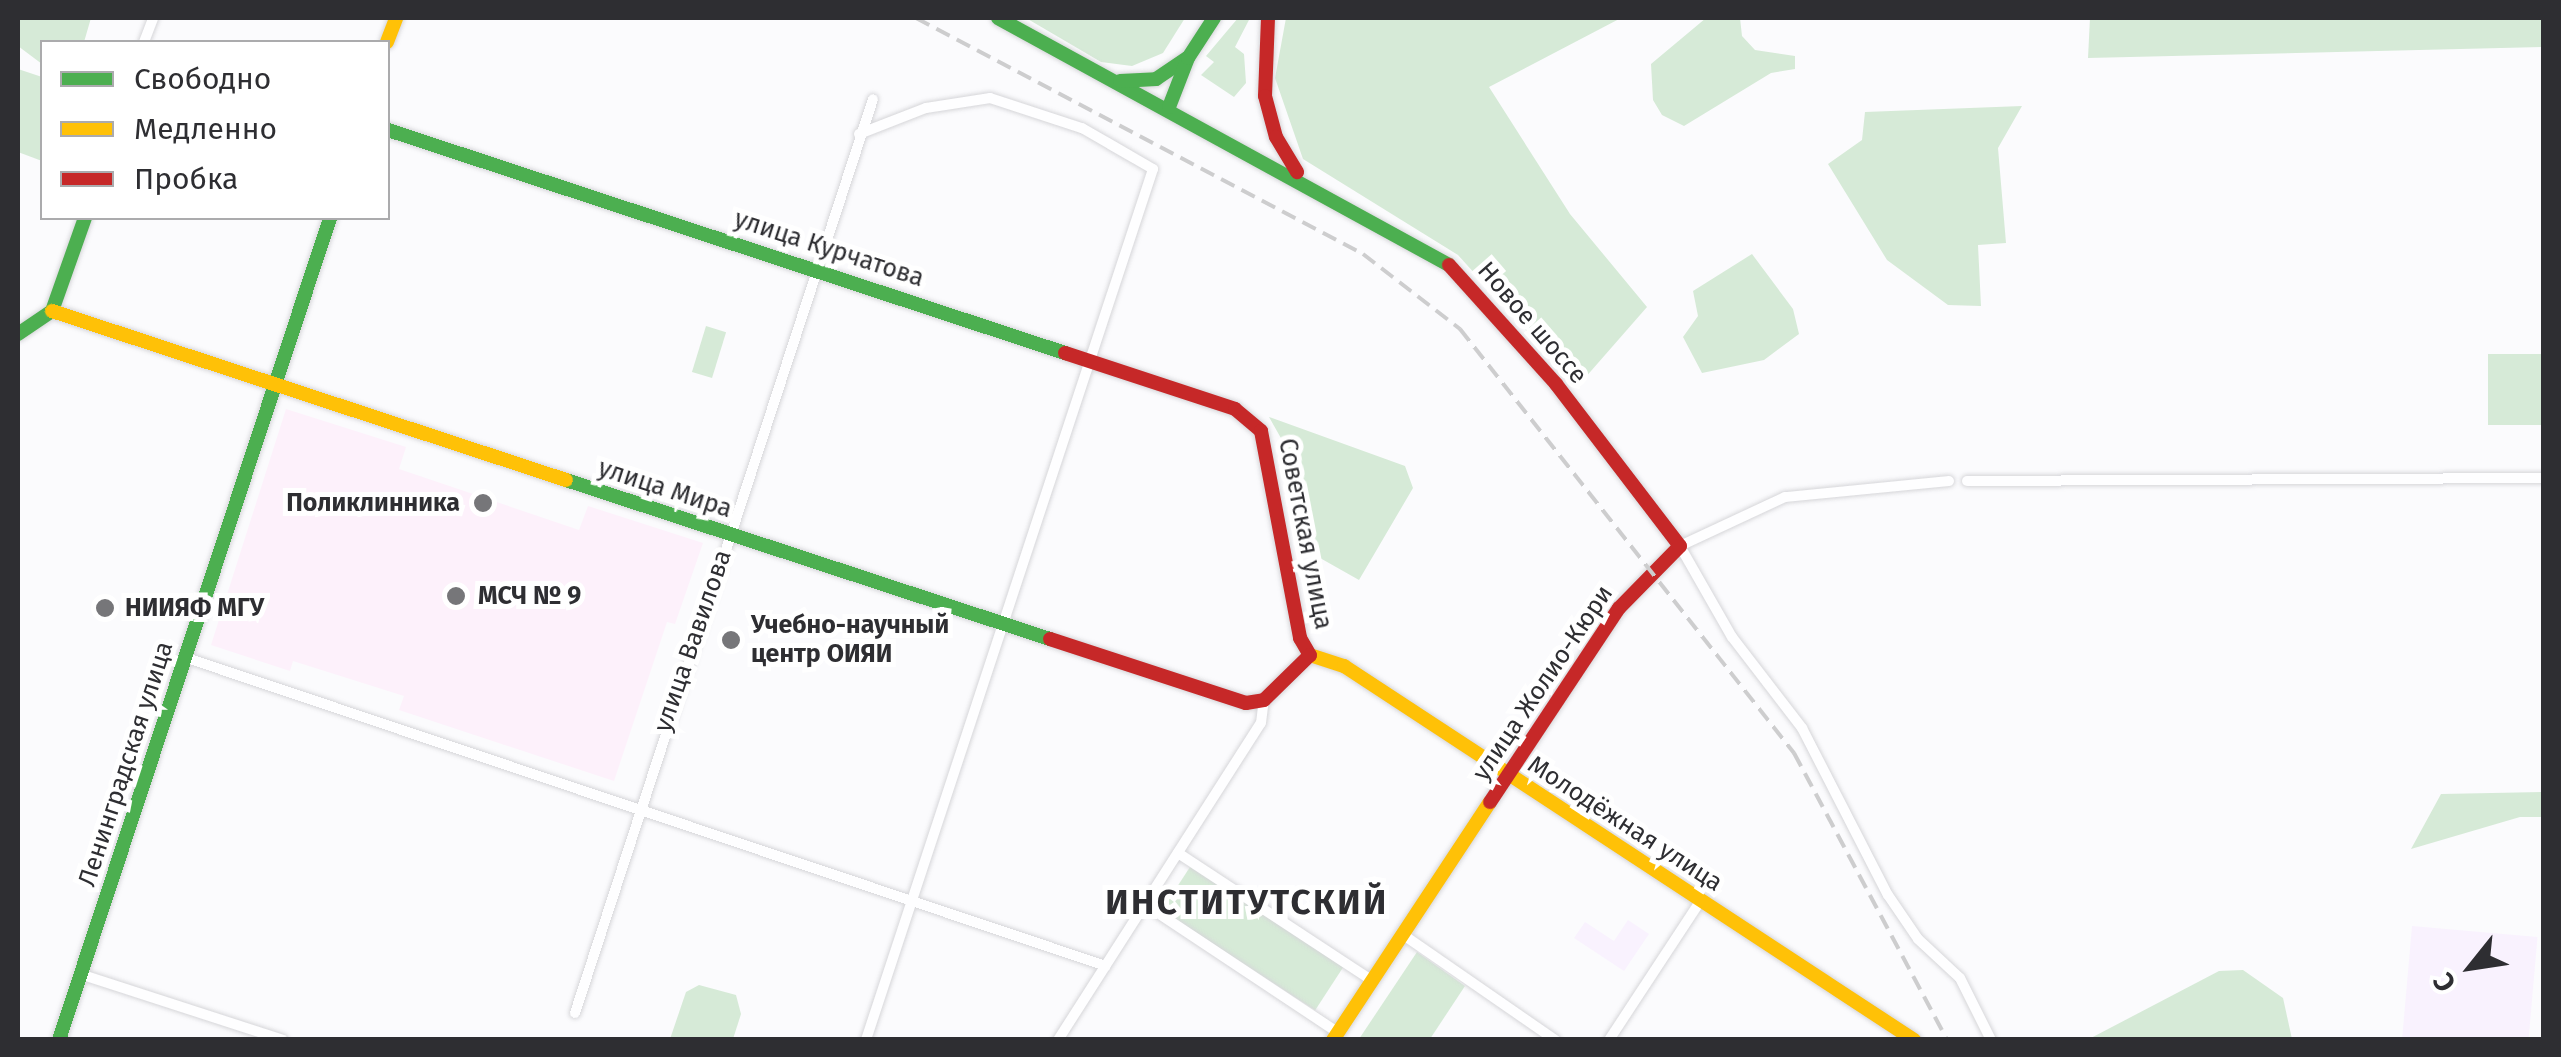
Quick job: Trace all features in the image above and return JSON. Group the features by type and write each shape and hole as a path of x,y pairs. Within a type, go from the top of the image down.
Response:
{"main road":[{"name":"Новое шоссе","path":"998,18 1168,106 1428,250 1480,293 1680,546"},
{"path":"1168,106 1188,58 1214,18"},
{"path":"1256,154 1271,141 1263,72 1268,18"},
{"path":"1115,80 1156,79 1188,58"},
{"path":"1272,125 1304,180"},
{"name":"улица Курчатова","path":"390,131 1191,392 1251,420"},
{"path":"18,334 52,311 84,220"},
{"name":"Ленинградская улица","path":"59,1040 329,220"},
{"name":"улица Мира","path":"52,311 1230,698 1264,700"},
{"name":"Советская улица","path":"1251,420 1269,449 1284,558 1300,638 1310,655 1264,700"},
{"name":"улица Жолио-Кюри","path":"1335,1036 1620,608 1680,546"},
{"name":"Молодёжная улица","path":"1310,655 1344,666 1914,1040"}],"street":[{"path":"860,134 926,108 990,98 1082,128 1153,169 866,1040"},
{"name":"улица Вавилова","path":"576,1013 638,806 873,99"},
{"path":"1967,481 2544,478"},
{"name":"улица Жолио-Кюри","path":"1680,546 1785,496 1949,481"},
{"path":"1680,546 1732,637 1802,728 1888,894 1918,938 1960,978 1991,1040"},
{"path":"184,657 912,897 1106,966"},
{"path":"1058,1040 1261,724 1264,700"},
{"path":"1178,853 1371,980"},
{"path":"1609,1040 1702,900"},
{"path":"1146,905 1335,1036"},
{"path":"1402,934 1556,1040"},
{"path":"80,974 283,1040"}],"shaded area":[{"name":"МСЧ № 9","path":"286,409 406,447 399,469 579,530 588,506 703,543 675,624 667,622 614,781 399,710 404,696 293,661 290,671 211,645"},
{"path":"1628,920 1649,934 1624,971 1574,938 1585,922 1614,941"},
{"path":"2412,926 2538,937 2529,1040 2402,1040"}],"green space":[{"path":"18,18 91,18 85,40 40,40 40,62 18,46"},
{"path":"1026,18 1185,18 1163,53 1132,66 1101,62"},
{"path":"1238,18 1250,18 1235,47 1244,54 1246,83 1234,97 1201,75 1214,62 1206,56"},
{"path":"1286,18 1621,18 1489,87 1570,214 1647,307 1577,387 1458,255 1303,159 1275,78"},
{"path":"1706,18 1740,18 1742,36 1755,50 1795,56 1795,69 1771,73 1684,126 1662,115 1653,100 1651,64"},
{"path":"2090,18 2543,18 2543,47 2088,58"},
{"path":"18,69 40,76 40,160 18,152"},
{"path":"2022,106 1998,148 2006,243 1978,245 1981,306 1948,305 1887,260 1828,164 1862,140 1865,112"},
{"path":"1752,254 1793,309 1799,334 1764,360 1702,373 1683,337 1698,316 1693,291"},
{"path":"706,326 726,332 712,378 692,372"},
{"path":"2488,354 2543,354 2543,425 2488,425"},
{"path":"1269,417 1405,466 1413,488 1359,580 1297,545 1282,440"},
{"path":"2543,792 2543,817 2520,817 2411,849 2441,794"},
{"path":"1190,867 1343,967 1315,1010 1162,911"},
{"path":"1417,952 1465,986 1430,1039 1359,1039"},
{"path":"2243,970 2283,998 2292,1039 2089,1039 2219,971"},
{"path":"699,985 736,995 741,1014 733,1039 670,1039 686,992"}],"railway":[{"path":"916,18 1363,254 1460,329 1794,753 1947,1040"}],"traffic: fast":[{"path":"998,18 1449,265"},
{"path":"1169,107 1188,58 1214,18"},
{"path":"1120,81 1156,79 1187,58"},
{"path":"390,131 1065,353"},
{"path":"18,334 52,311 84,220"},
{"path":"59,1040 329,220"},
{"path":"566,480 1050,639"}],"traffic: slow":[{"path":"388,40 396,18"},
{"path":"52,311 566,480"},
{"path":"1310,655 1344,666 1914,1040"},
{"path":"1333,1040 1490,802"}],"traffic: jam":[{"path":"1268,18 1265,96 1276,137 1297,172"},
{"path":"1449,265 1556,384 1680,546 1619,608 1490,802"},
{"path":"1065,353 1235,409 1261,431 1300,638 1310,655"},
{"path":"1050,639 1246,703 1264,700 1310,655"}],"place":[{"name":"Поликлинника","path":"483,503"},
{"name":"МСЧ № 9","path":"456,596"},
{"name":"НИИЯФ МГУ","path":"105,608"},
{"name":"Учебно-научный центр ОИЯИ","path":"731,640"}],"district":[{"name":"ИНСТИТУТСКИЙ","path":"1247,902"}]}
